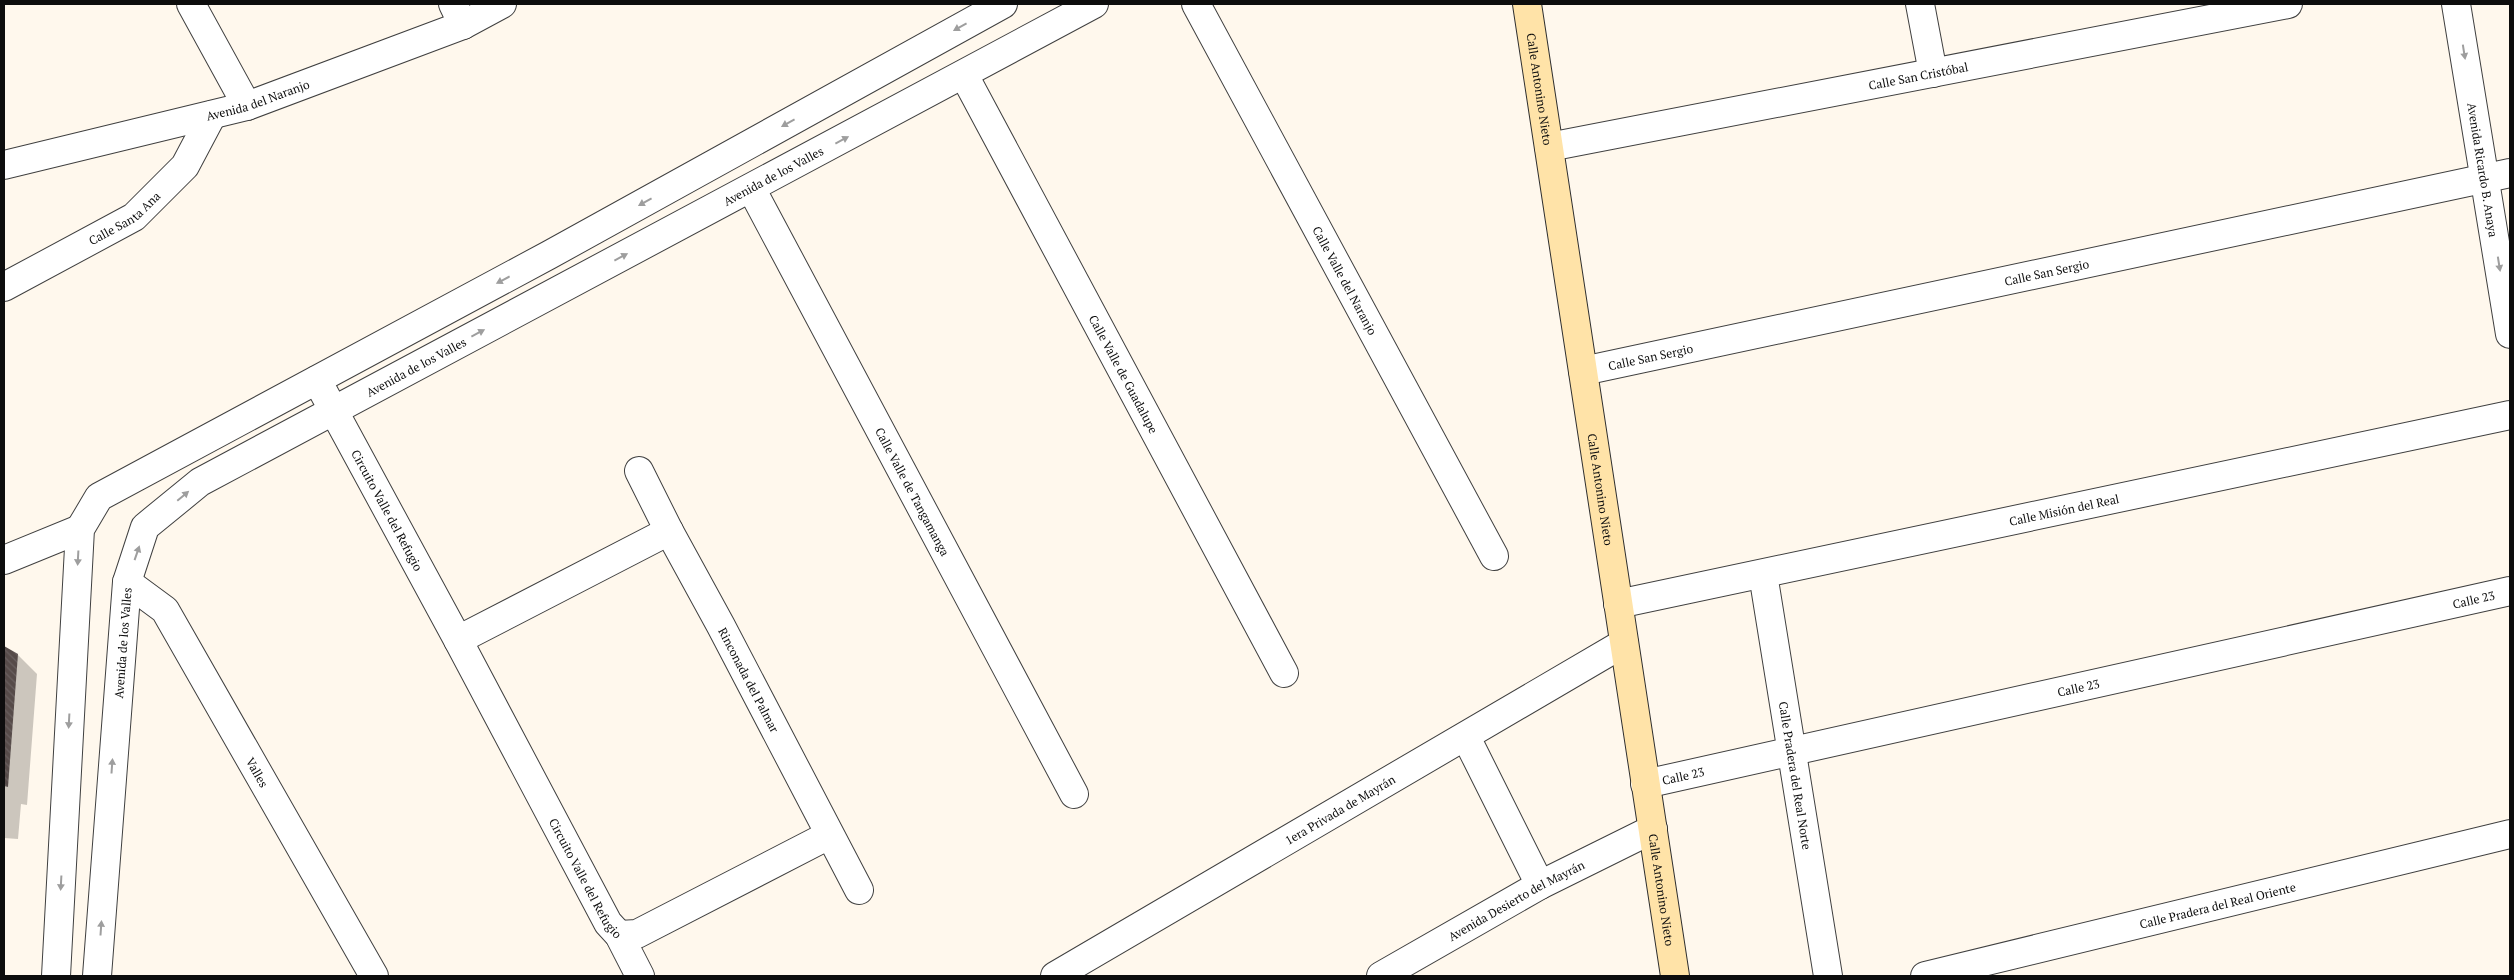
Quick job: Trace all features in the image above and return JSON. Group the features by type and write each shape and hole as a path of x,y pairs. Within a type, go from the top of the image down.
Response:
{"main road":[{"name":"Calle Antonino Nieto","path":"1527,4 1675,976"}],"street":[{"path":"191,4 247,106"},
{"name":"Avenida del Naranjo","path":"4,165 247,106 458,14 502,4"},
{"path":"56,976 80,529 99,497 549,255 1003,4"},
{"name":"Avenida de los Valles","path":"97,976 127,582 145,527 200,482 964,75 1062,11 1094,4"},
{"name":"Calle Valle del Naranjo","path":"1196,4 1494,556"},
{"path":"1920,4 1933,73"},
{"name":"Calle San Cristóbal","path":"1548,147 2288,4"},
{"name":"Avenida Ricardo B. Anaya","path":"2456,4 2497,175 2510,334"},
{"name":"Calle Valle de Guadalupe","path":"964,75 1284,673"},
{"name":"Calle Santa Ana","path":"4,287 134,217 185,166 212,115"},
{"name":"Calle San Sergio","path":"1583,371 2497,175"},
{"name":"Calle Valle de Tangamanga","path":"751,188 1074,794"},
{"path":"549,255 567,285"},
{"name":"Circuito Valle del Refugio","path":"317,380 608,923 619,935 637,934 829,835"},
{"name":"Calle Misión del Real","path":"1618,604 2510,415"},
{"name":"Rinconada del Palmar","path":"640,470 669,531 721,626 859,890"},
{"path":"4,560 80,529"},
{"path":"458,640 669,531"},
{"name":"Calle Pradera del Real Norte","path":"1764,574 1828,976"},
{"name":"Valles","path":"127,582 165,610 374,976"},
{"name":"Calle 23","path":"1645,784 2510,591"},
{"name":"1era Privada de Mayrán","path":"1055,976 1624,643"},
{"path":"1466,737 1540,885"},
{"name":"Avenida Desierto del Mayrán","path":"1381,976 1540,885 1652,829"},
{"name":"Calle Pradera del Real Oriente","path":"1925,976 2510,834"},
{"path":"619,935 640,976"}],"building":[{"path":"4,646 18,654 8,787 4,786"}]}
